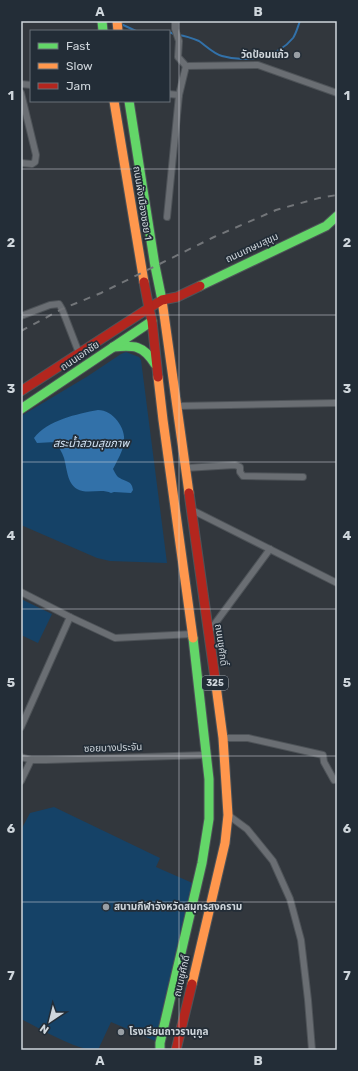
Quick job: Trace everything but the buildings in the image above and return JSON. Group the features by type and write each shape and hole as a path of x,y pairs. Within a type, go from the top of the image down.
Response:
{"main road":[{"name":"ถนนผังเมืองซอย 1","path":"114,102 138,250 152,321"},
{"name":"ถนนผังเมืองซอย 1","path":"129,102 152,248 165,312"},
{"name":"ถนนเกษมสุขุม","path":"162,300 177,297 239,266 326,226 335,219"},
{"path":"138,250 152,248"},
{"name":"ถนนเกษมสุขุม","path":"165,312 177,297"},
{"name":"ถนนเอกชัย","path":"21,391 162,300"},
{"name":"ถนนเอกชัย","path":"21,409 165,312"},
{"name":"ถนนชูศักดิ์","path":"165,312 185,468 223,738 228,814 225,843 176,1050"},
{"name":"ถนนชูศักดิ์","path":"152,321 163,420 194,634 209,779 209,819 202,862 159,1048"},
{"path":"113,347 130,345 140,347 148,354 157,368"},
{"path":"163,420 179,418"}],"street":[{"path":"174,21 179,41 178,57 186,66 258,65 337,93"},
{"path":"167,217 179,95 186,66"},
{"path":"21,93 36,155 35,162 32,164 21,163"},
{"path":"170,94 179,95"},
{"path":"21,316 50,305 59,304 79,353"},
{"path":"177,406 335,403"},
{"path":"185,468 235,465 240,467 242,474 247,476 303,477"},
{"path":"192,510 337,583"},
{"path":"208,633 270,549"},
{"path":"21,592 115,638 194,634"},
{"path":"21,727 70,617"},
{"path":"223,738 248,738 323,756 324,762 334,780"},
{"name":"ซอยบางประจัน","path":"21,757 31,760 206,755"},
{"path":"21,781 31,760"},
{"path":"228,814 248,829 273,861 290,899 300,940 308,1000 312,1050"}],"shaded area":[{"path":"126,352 139,357 141,360 167,563 110,561 97,558 21,525 21,416"},
{"path":"21,599 52,614 38,643 21,635"},
{"name":"สนามกีฬาจังหวัดสมุทรสงคราม","path":"54,807 160,858 156,867 197,885 160,1043 111,1022 98,1050 90,1050 59,1039 21,1019 21,830 30,813"}],"water":[{"name":"สระน้ำสวนสุขภาพ","path":"98,410 109,413 113,416 123,431 124,442 120,456 113,469 118,477 131,484 133,490 131,493 81,491 77,489 69,479 63,456 55,442 37,443 34,438 55,422 72,416"}],"waterway":[{"path":"178,35 199,41 213,52 222,56 251,59 270,54 286,45 293,38 300,21"},
{"path":"121,24 134,30"},
{"path":"170,32 174,34"}],"railway":[{"path":"21,331 62,309 101,293 214,237 276,210 319,198 337,195"}],"traffic: fast":[{"path":"102,21 103,30"},
{"path":"129,102 155,266 162,300"},
{"path":"200,286 326,226 337,216"},
{"path":"21,409 152,321"},
{"path":"113,347 132,346 142,350 155,364"},
{"path":"160,1050 160,1043 202,863 209,819 209,779 193,638"}],"traffic: slow":[{"path":"117,21 118,30"},
{"path":"114,102 144,282"},
{"path":"162,300 189,493"},
{"path":"158,377 193,638"},
{"path":"192,984 225,843 228,815 223,738 215,678"}],"traffic: jam":[{"path":"21,391 149,308 144,282"},
{"path":"158,377 152,321 149,308 162,300 177,297 200,286"},
{"path":"189,493 215,678"},
{"path":"176,1050 192,984"}],"place":[{"name":"วัดป้อมแก้ว","path":"297,55"},
{"name":"สนามกีฬาจังหวัดสมุทรสงคราม","path":"106,907"},
{"name":"โรงเรียนถาวรานุกูล","path":"121,1032"}]}
